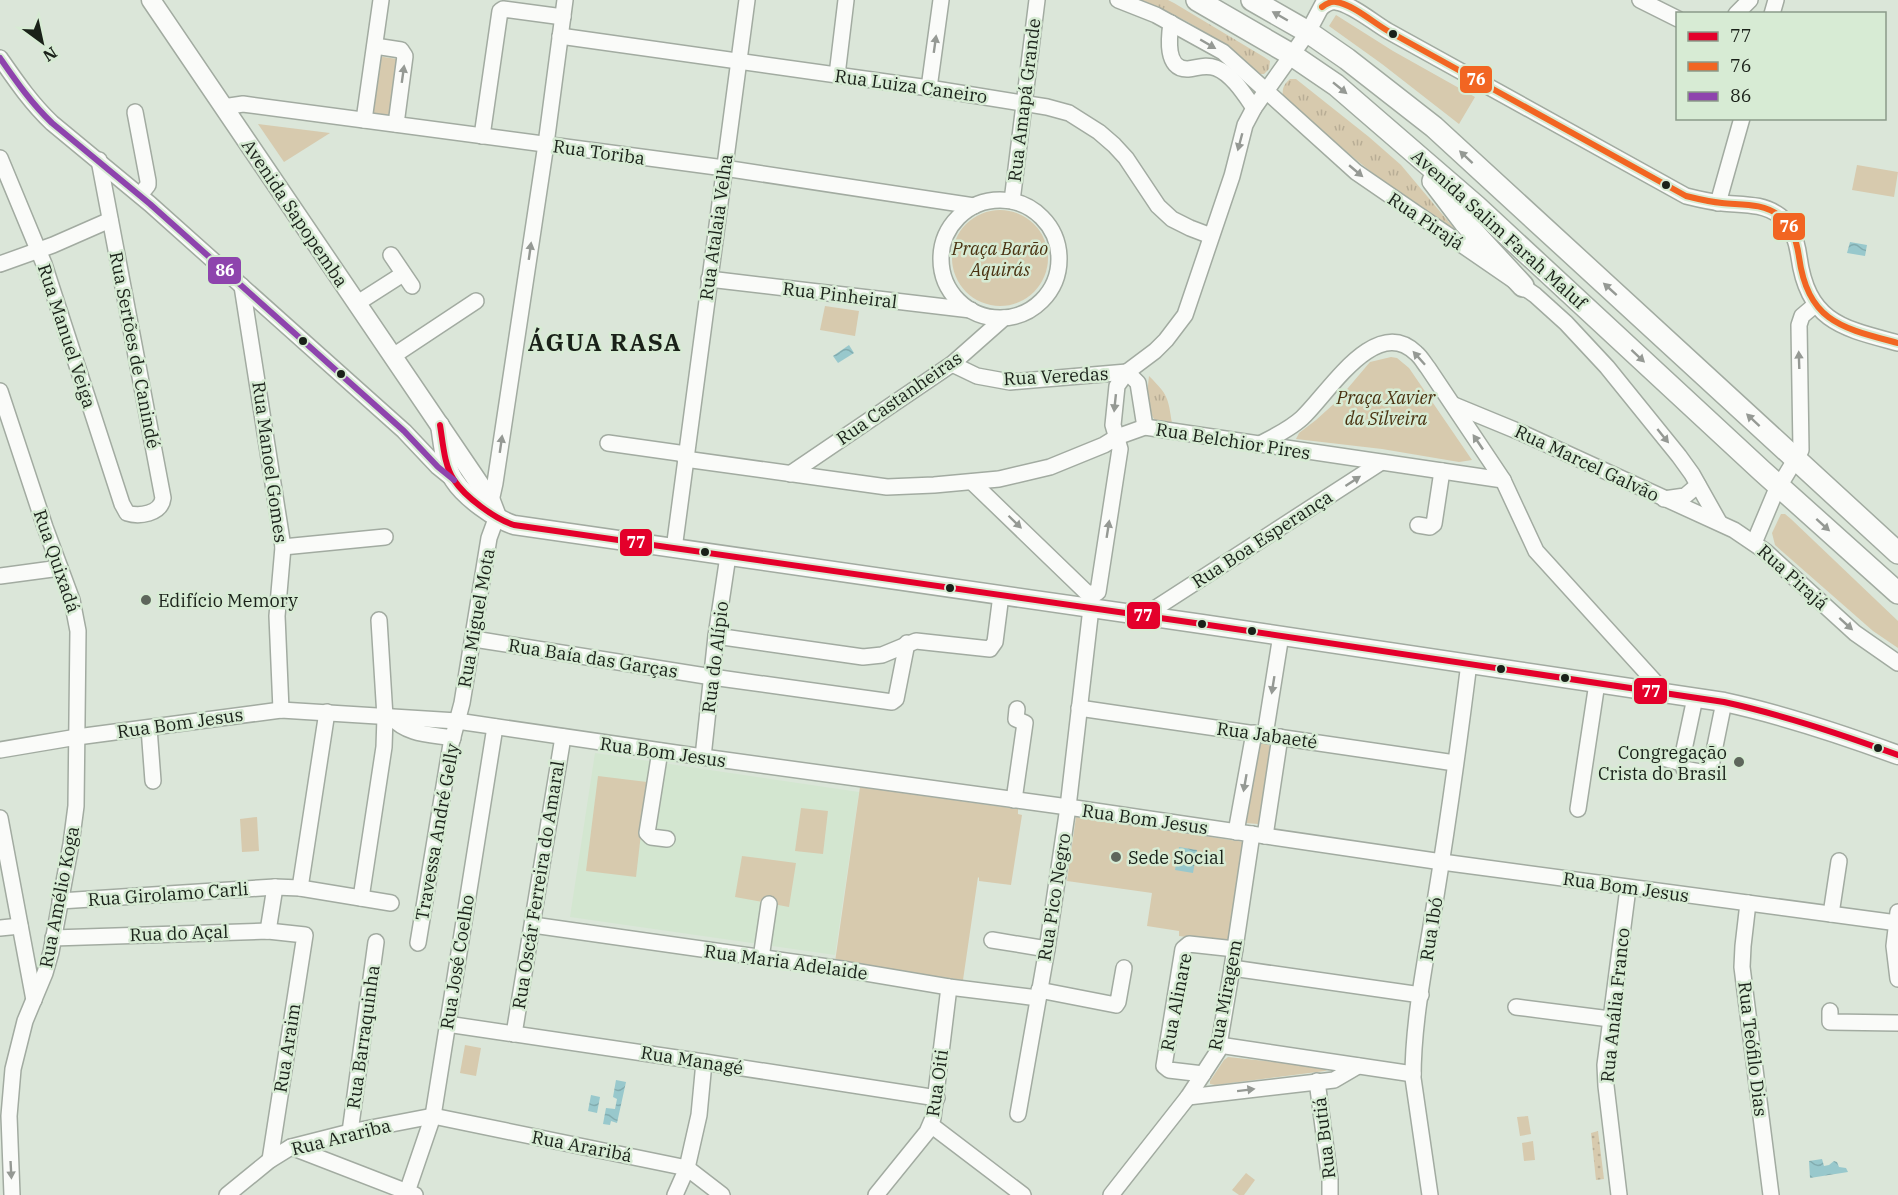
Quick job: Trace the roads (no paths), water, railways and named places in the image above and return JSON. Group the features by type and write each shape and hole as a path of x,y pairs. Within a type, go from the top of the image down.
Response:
{"highway":[{"name":"Avenida Salim Farah Maluf","path":"1197,0 1292,55 1336,85 1476,206 1898,593"},
{"name":"Avenida Salim Farah Maluf","path":"1252,0 1308,32 1347,59 1434,127 1898,553"},
{"path":"1408,146 1465,223 1523,286"}],"main road":[{"name":"Avenida Sapopemba","path":"151,0 440,425 477,481 490,509"},
{"name":"Avenida Sapopemba","path":"440,425 445,456 454,480 508,523 525,527 1145,615 1724,702 1781,715 1898,755"},
{"path":"445,456 477,481"}],"street":[{"path":"364,120 381,0"},
{"name":"Rua Miguel Mota","path":"458,721 474,639 489,538 490,509 546,144 565,0"},
{"name":"Rua Atalaia Velha","path":"674,549 747,0"},
{"path":"837,75 846,0"},
{"path":"929,88 941,0"},
{"name":"Rua Amapá Grande","path":"1012,201 1037,0"},
{"name":"Rua Pirajá","path":"1118,0 1171,23 1223,52 1356,172 1523,286 1566,323 1607,367 1679,456 1719,522 1754,543 1855,633 1898,663"},
{"path":"1640,0 1676,18"},
{"path":"1738,12 1750,0"},
{"path":"972,482 1090,594 1096,594 1100,587 1117,475 1118,436 1113,425 1117,386 1127,372 1155,351 1185,315 1232,176 1243,132 1254,108 1308,32 1324,3 1350,4 1388,31 1686,196 1718,203 1747,204 1767,208 1782,217 1793,232 1802,276 1815,305 1834,321 1847,328 1898,343"},
{"path":"482,136 500,11 502,9 563,17"},
{"path":"1171,23 1170,52 1176,64 1180,68 1188,69 1208,66 1218,69 1234,83 1254,108"},
{"name":"Rua Luiza Caneiro","path":"560,36 1047,106 1069,113 1099,132 1126,158 1158,206 1172,219 1212,236"},
{"path":"375,46 400,50 405,56 396,124"},
{"path":"0,58 38,109 140,195 404,431 438,467 454,480"},
{"name":"Rua Toriba","path":"223,107 243,104 396,124 724,168 974,206"},
{"path":"135,112 148,181 140,195"},
{"path":"1718,203 1741,120"},
{"name":"Rua Manuel Veiga","path":"0,158 39,250 122,504 129,514"},
{"name":"Rua Sertões de Canindé","path":"99,160 163,498 159,509 129,514"},
{"path":"992,200 1012,201 1030,207 1044,219 1055,235 1059,253 1058,272 1051,290 1038,304 1021,314 1004,318 987,317 971,310 957,299 946,284 941,266 942,248 948,231 959,216 974,206 992,200"},
{"path":"0,264 110,220"},
{"path":"356,304 407,280 391,255"},
{"name":"Rua Pinheiral","path":"709,279 971,310"},
{"name":"Rua Manoel Gomes","path":"242,286 283,547 278,616 281,710"},
{"path":"393,356 476,301"},
{"path":"1754,543 1779,486 1797,460 1801,446 1798,325 1802,316 1815,305"},
{"name":"Rua Castanheiras","path":"790,474 952,364 1004,318"},
{"path":"1258,445 1286,430 1301,418 1361,355 1377,345 1390,342 1404,345 1416,353 1454,405 1503,480 1536,550 1665,693"},
{"name":"Rua Veredas","path":"952,364 977,376 1010,382 1127,372"},
{"path":"1127,372 1138,383 1144,427"},
{"name":"Rua Quixadá","path":"0,391 77,617 77,737"},
{"name":"Rua Marcel Galvão","path":"1454,405 1522,432 1664,499 1719,522"},
{"name":"Rua Belchior Pires","path":"686,457 887,487 972,482 999,479 1050,467 1104,445 1118,436 1144,427 1503,480"},
{"path":"414,442 445,456"},
{"path":"608,442 686,457"},
{"name":"Rua Boa Esperança","path":"1145,615 1380,463"},
{"path":"1418,525 1430,527 1434,524 1443,471"},
{"path":"1664,499 1685,495 1698,485"},
{"path":"283,547 386,537"},
{"name":"Rua do Alípio","path":"703,758 716,636 728,556"},
{"path":"0,576 60,568"},
{"path":"1066,604 1074,597 1080,584"},
{"path":"716,636 873,657 907,643 927,642 990,649 995,642 1001,595"},
{"name":"Rua Pico Negro","path":"1018,1114 1047,949 1068,807 1091,608"},
{"path":"361,898 388,717 380,620"},
{"path":"1236,832 1266,735 1281,635"},
{"name":"Rua Baía das Garças","path":"474,639 712,677 892,702 896,699 907,643"},
{"path":"1635,660 1636,688"},
{"name":"Rua Ibó","path":"1430,1195 1413,1074 1421,995 1469,663"},
{"path":"1578,809 1597,683"},
{"path":"1659,757 1678,762 1682,759 1695,698"},
{"path":"1684,769 1706,773 1710,771 1724,702"},
{"name":"Rua Jabaeté","path":"1079,708 1455,763"},
{"name":"Rua Bom Jesus","path":"0,750 77,737 281,710 458,721 703,758 1068,807 1628,888 1831,914 1897,919"},
{"path":"1014,800 1025,723 1016,719 1017,710"},
{"path":"300,888 327,712"},
{"name":"Rua Bom Jesus","path":"388,717 409,731 453,738"},
{"name":"Travessa André Gelly","path":"418,943 453,738 458,721"},
{"name":"Rua José Coelho","path":"409,1194 433,1116 495,727"},
{"path":"149,728 153,781"},
{"name":"Rua Miragem","path":"1111,1195 1188,1097 1215,1056 1219,1045 1235,949 1259,835 1266,735"},
{"name":"Rua Amélio Koga","path":"12,1195 5,1104 18,1042 45,973 54,938 76,806 77,737"},
{"name":"Rua Oscár Ferreira do Amaral","path":"514,1034 563,737"},
{"path":"660,751 647,833 651,837 667,839"},
{"path":"0,818 33,1000"},
{"path":"1831,914 1839,861"},
{"name":"Rua Girolamo Carli","path":"268,931 275,886"},
{"name":"Rua Girolamo Carli","path":"60,902 275,886 391,903"},
{"name":"Rua Anália Franco","path":"1619,1195 1605,1074 1628,888"},
{"name":"Rua Teófilo Dias","path":"1748,903 1742,966 1772,1195"},
{"path":"761,958 769,904"},
{"path":"1897,919 1894,946 1898,979"},
{"name":"Rua Maria Adelaide","path":"533,925 949,987 1039,994 1116,1005 1124,968"},
{"path":"0,928 20,926"},
{"name":"Rua do Açal","path":"54,938 268,931 305,935"},
{"name":"Rua Araim","path":"270,1160 305,935"},
{"path":"992,940 1047,949"},
{"name":"Rua Barraquinha","path":"351,1132 376,942"},
{"name":"Rua Alinare","path":"1203,1074 1169,1070 1164,1066 1183,949 1189,944 1235,949"},
{"path":"1232,968 1421,995"},
{"name":"Rua Oiti","path":"876,1195 931,1125 937,1098 949,987"},
{"path":"1516,1007 1610,1019"},
{"path":"1830,1011 1830,1022 1898,1023"},
{"name":"Rua Managé","path":"447,1024 937,1098"},
{"path":"1219,1045 1413,1074"},
{"path":"675,1195 687,1168 699,1114 704,1062"},
{"path":"1188,1097 1334,1080 1358,1066"},
{"name":"Rua Butiá","path":"1317,1081 1330,1195"},
{"name":"Rua Arariba","path":"227,1195 270,1160 291,1147 351,1132 433,1116"},
{"name":"Rua Araribá","path":"433,1116 687,1168 722,1195"},
{"path":"931,1125 1023,1195"},
{"path":"291,1147 409,1194"}],"water":[{"path":"1850,242 1867,245 1865,256 1847,253"},
{"path":"849,345 854,353 838,363 833,356"},
{"path":"1179,847 1197,850 1193,873 1175,870"},
{"path":"616,1080 626,1082 617,1123 611,1121 610,1125 603,1124 606,1108 615,1109 617,1099 613,1097"},
{"path":"591,1095 600,1097 597,1113 588,1111"},
{"path":"1822,1159 1824,1166 1834,1161 1839,1167 1846,1168 1848,1172 1810,1178 1809,1161"}],"place":[{"name":"Edifício Memory","path":"146,600"},
{"name":"Congregação Crista do Brasil","path":"1739,762"},
{"name":"Sede Social","path":"1116,857"}],"district":[{"name":"ÁGUA RASA","path":"605,342"}],"park label":[{"name":"Praça Barão Aquirás","path":"1000,258"},
{"name":"Praça Xavier da Silveira","path":"1386,407"}]}
